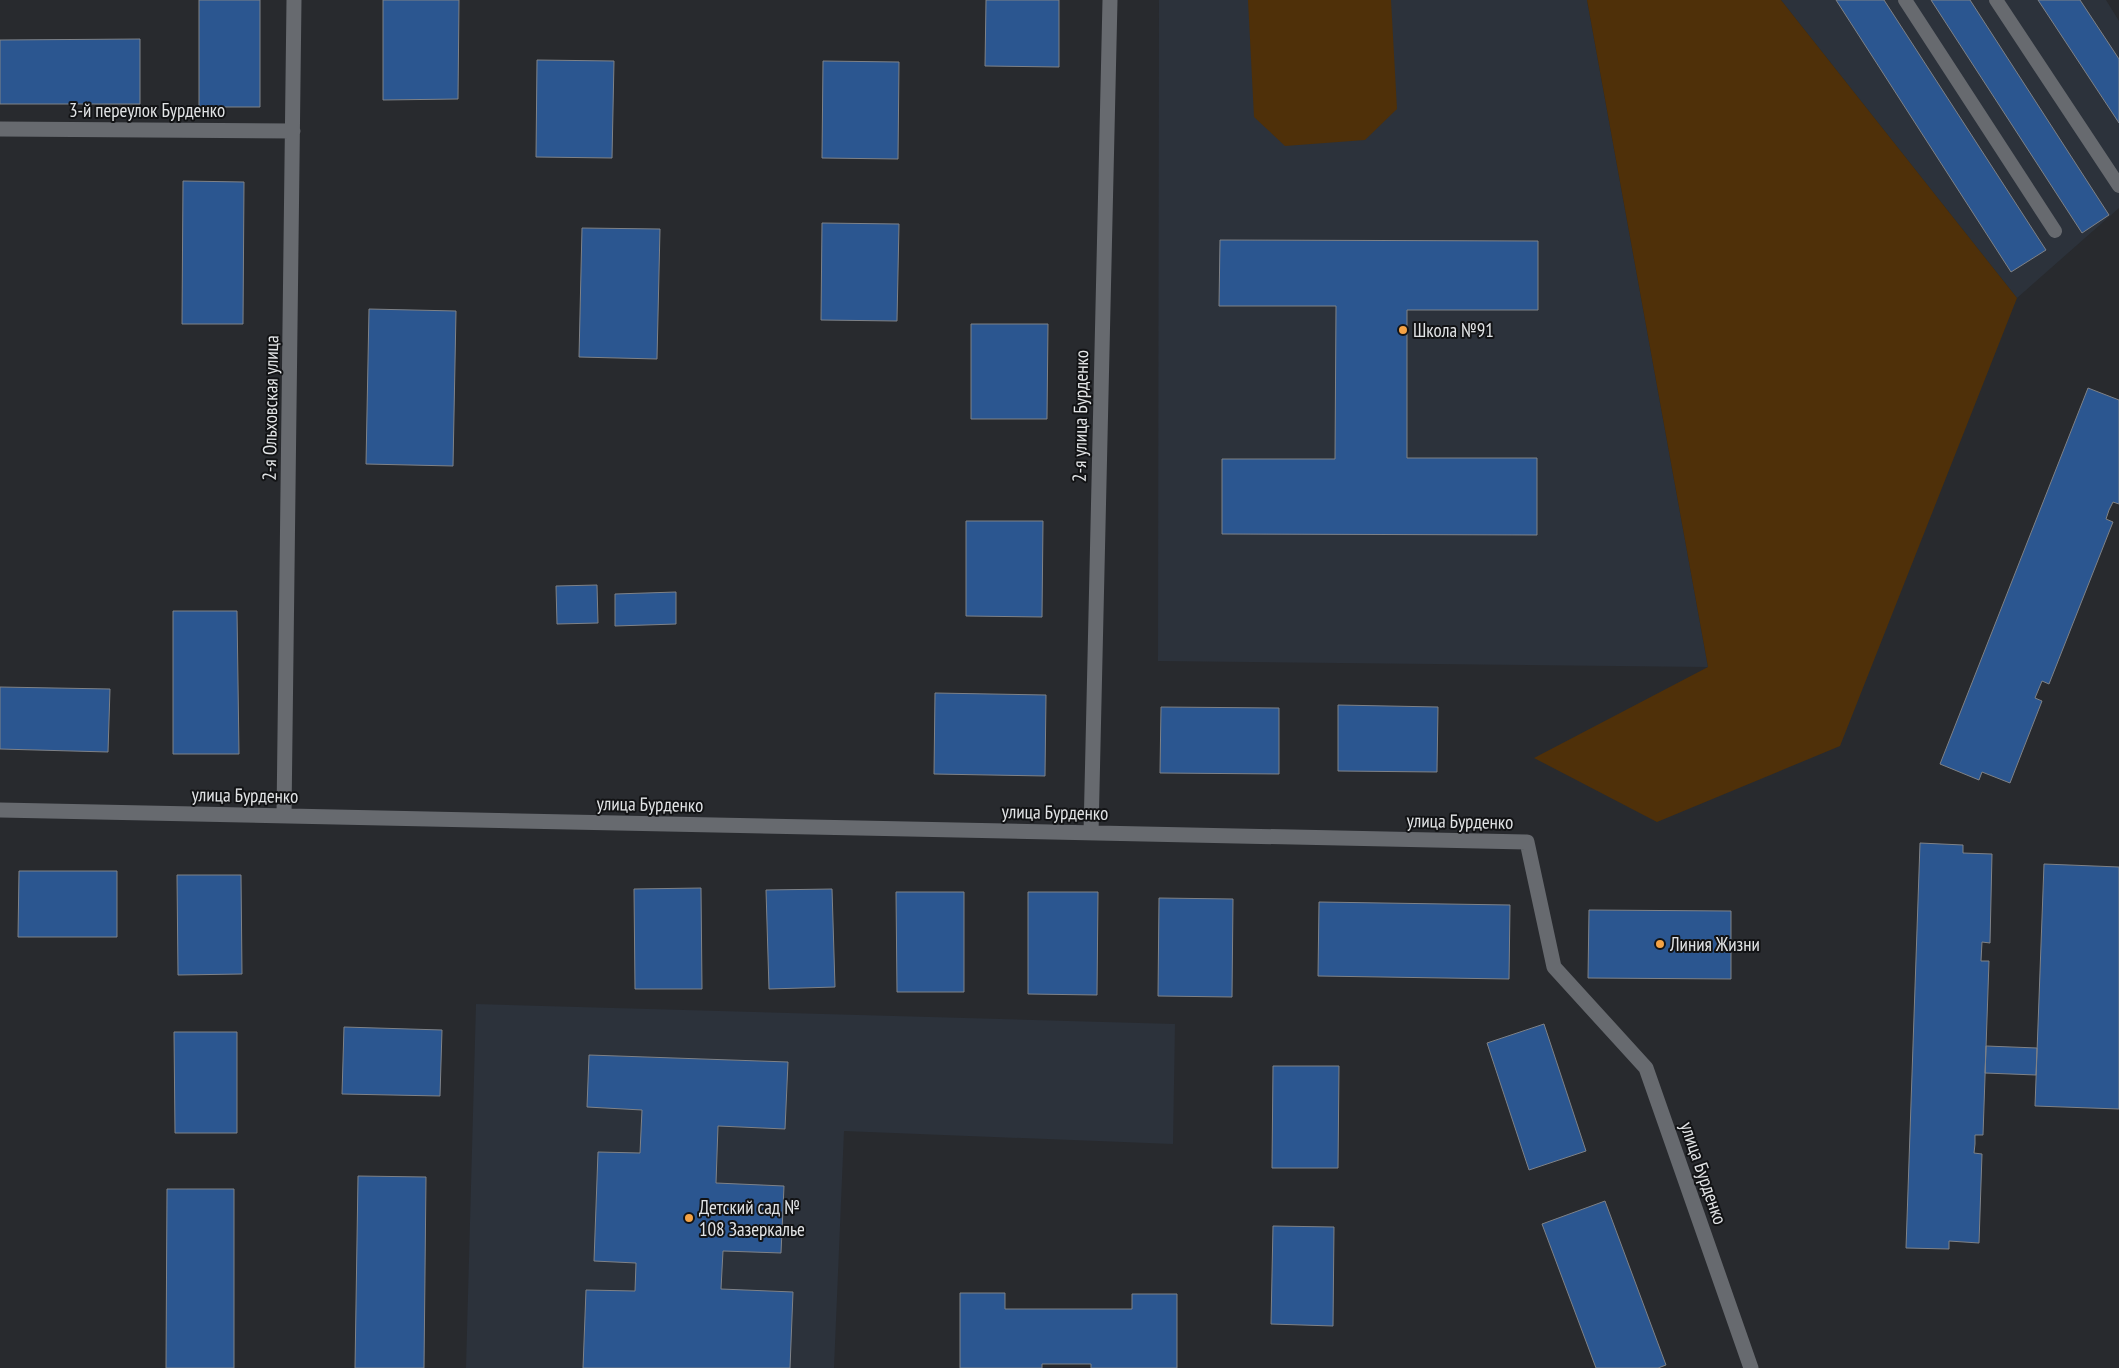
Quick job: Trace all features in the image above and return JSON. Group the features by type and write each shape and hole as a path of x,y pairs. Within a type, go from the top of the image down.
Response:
{"street":[{"name":"2-я Ольховская улица","path":"284,816 294,0"},
{"name":"2-я улица Бурденко","path":"1090,833 1110,0"},
{"name":"3-й переулок Бурденко","path":"0,129 293,131"},
{"name":"улица Бурденко","path":"0,810 1528,842 1554,968 1646,1068 1751,1368"}],"lane":[{"path":"1905,0 2054,231"},
{"path":"1996,0 2119,186"}],"shaded area":[{"name":"Школа №91","path":"1159,0 1587,0 1708,667 1158,661"},
{"path":"1248,0 1391,0 1397,109 1365,140 1285,146 1254,117"},
{"path":"1587,0 1781,0 2017,298 1840,746 1657,822 1534,758 1708,667"},
{"path":"1781,0 2106,0 2119,21 2119,208 2017,298"},
{"path":"476,1004 1175,1024 1173,1144 844,1131 834,1368 466,1368"}],"building":[{"path":"199,0 260,0 260,107 199,107"},
{"path":"383,0 459,0 458,99 383,100"},
{"path":"986,0 1059,0 1059,67 985,66"},
{"path":"1836,0 1884,0 2046,250 2011,272"},
{"path":"1931,0 1970,0 2109,215 2082,233"},
{"path":"2038,0 2080,0 2119,59 2119,123"},
{"path":"140,39 140,104 0,104 0,40"},
{"path":"537,60 614,61 612,158 536,157"},
{"path":"823,61 899,62 898,159 822,158"},
{"path":"183,181 244,182 243,324 182,324"},
{"path":"822,223 899,224 897,321 821,320"},
{"path":"582,228 660,229 657,359 579,357"},
{"path":"1220,240 1538,241 1538,310 1407,310 1407,458 1537,458 1537,535 1222,534 1222,459 1335,459 1336,306 1219,306"},
{"path":"369,309 456,311 453,466 366,464"},
{"path":"971,324 1048,324 1047,419 971,419"},
{"path":"2088,388 2119,400 2119,504 2113,502 2109,510 2106,519 2113,522 2049,684 2042,681 2035,698 2042,701 2010,783 1982,772 1979,780 1940,764"},
{"path":"966,521 1043,521 1042,617 966,616"},
{"path":"597,585 598,623 557,624 556,586"},
{"path":"676,592 676,624 615,626 615,594"},
{"path":"173,611 237,611 239,754 173,754"},
{"path":"0,687 110,689 108,752 0,749"},
{"path":"935,693 1046,695 1045,776 934,774"},
{"path":"1338,705 1438,707 1437,772 1338,771"},
{"path":"1161,707 1279,708 1279,774 1160,773"},
{"path":"1920,843 1963,845 1963,853 1992,854 1990,943 1982,942 1981,961 1989,961 1983,1135 1975,1135 1974,1153 1982,1154 1979,1243 1949,1241 1949,1249 1906,1248"},
{"path":"2044,864 2119,867 2119,1109 2035,1106"},
{"path":"19,871 117,871 117,937 18,937"},
{"path":"177,875 241,875 242,974 178,975"},
{"path":"701,888 702,989 635,989 634,889"},
{"path":"832,889 835,987 769,989 766,890"},
{"path":"896,892 964,892 964,992 897,992"},
{"path":"1028,892 1098,892 1097,995 1028,994"},
{"path":"1159,898 1233,899 1232,997 1158,996"},
{"path":"1319,902 1510,905 1509,979 1318,976"},
{"name":"Линия Жизни","path":"1589,910 1731,911 1731,979 1588,978"},
{"path":"1544,1024 1586,1151 1529,1170 1487,1043"},
{"path":"344,1027 442,1030 440,1096 342,1094"},
{"path":"174,1032 237,1032 237,1133 175,1133"},
{"path":"1986,1046 2037,1048 2036,1075 1985,1073"},
{"name":"Детский сад № 108 Зазеркалье","path":"589,1055 788,1062 785,1129 718,1126 716,1183 784,1186 781,1253 723,1251 721,1289 793,1292 790,1368 583,1368 586,1290 635,1291 636,1263 594,1261 598,1152 640,1153 642,1110 587,1107"},
{"path":"1273,1066 1339,1066 1338,1168 1272,1168"},
{"path":"358,1176 426,1177 424,1368 355,1368"},
{"path":"167,1189 234,1189 234,1368 166,1368"},
{"path":"1605,1201 1666,1365 1658,1368 1596,1368 1542,1224"},
{"path":"1273,1226 1334,1227 1333,1326 1271,1324"},
{"path":"960,1293 1005,1293 1005,1309 1132,1309 1132,1294 1177,1294 1177,1368 1091,1368 1091,1364 1042,1364 1042,1368 960,1368"}],"place":[{"name":"Школа №91","path":"1403,330"},
{"name":"Линия Жизни","path":"1660,944"},
{"name":"Детский сад № 108 Зазеркалье","path":"689,1218"}]}
